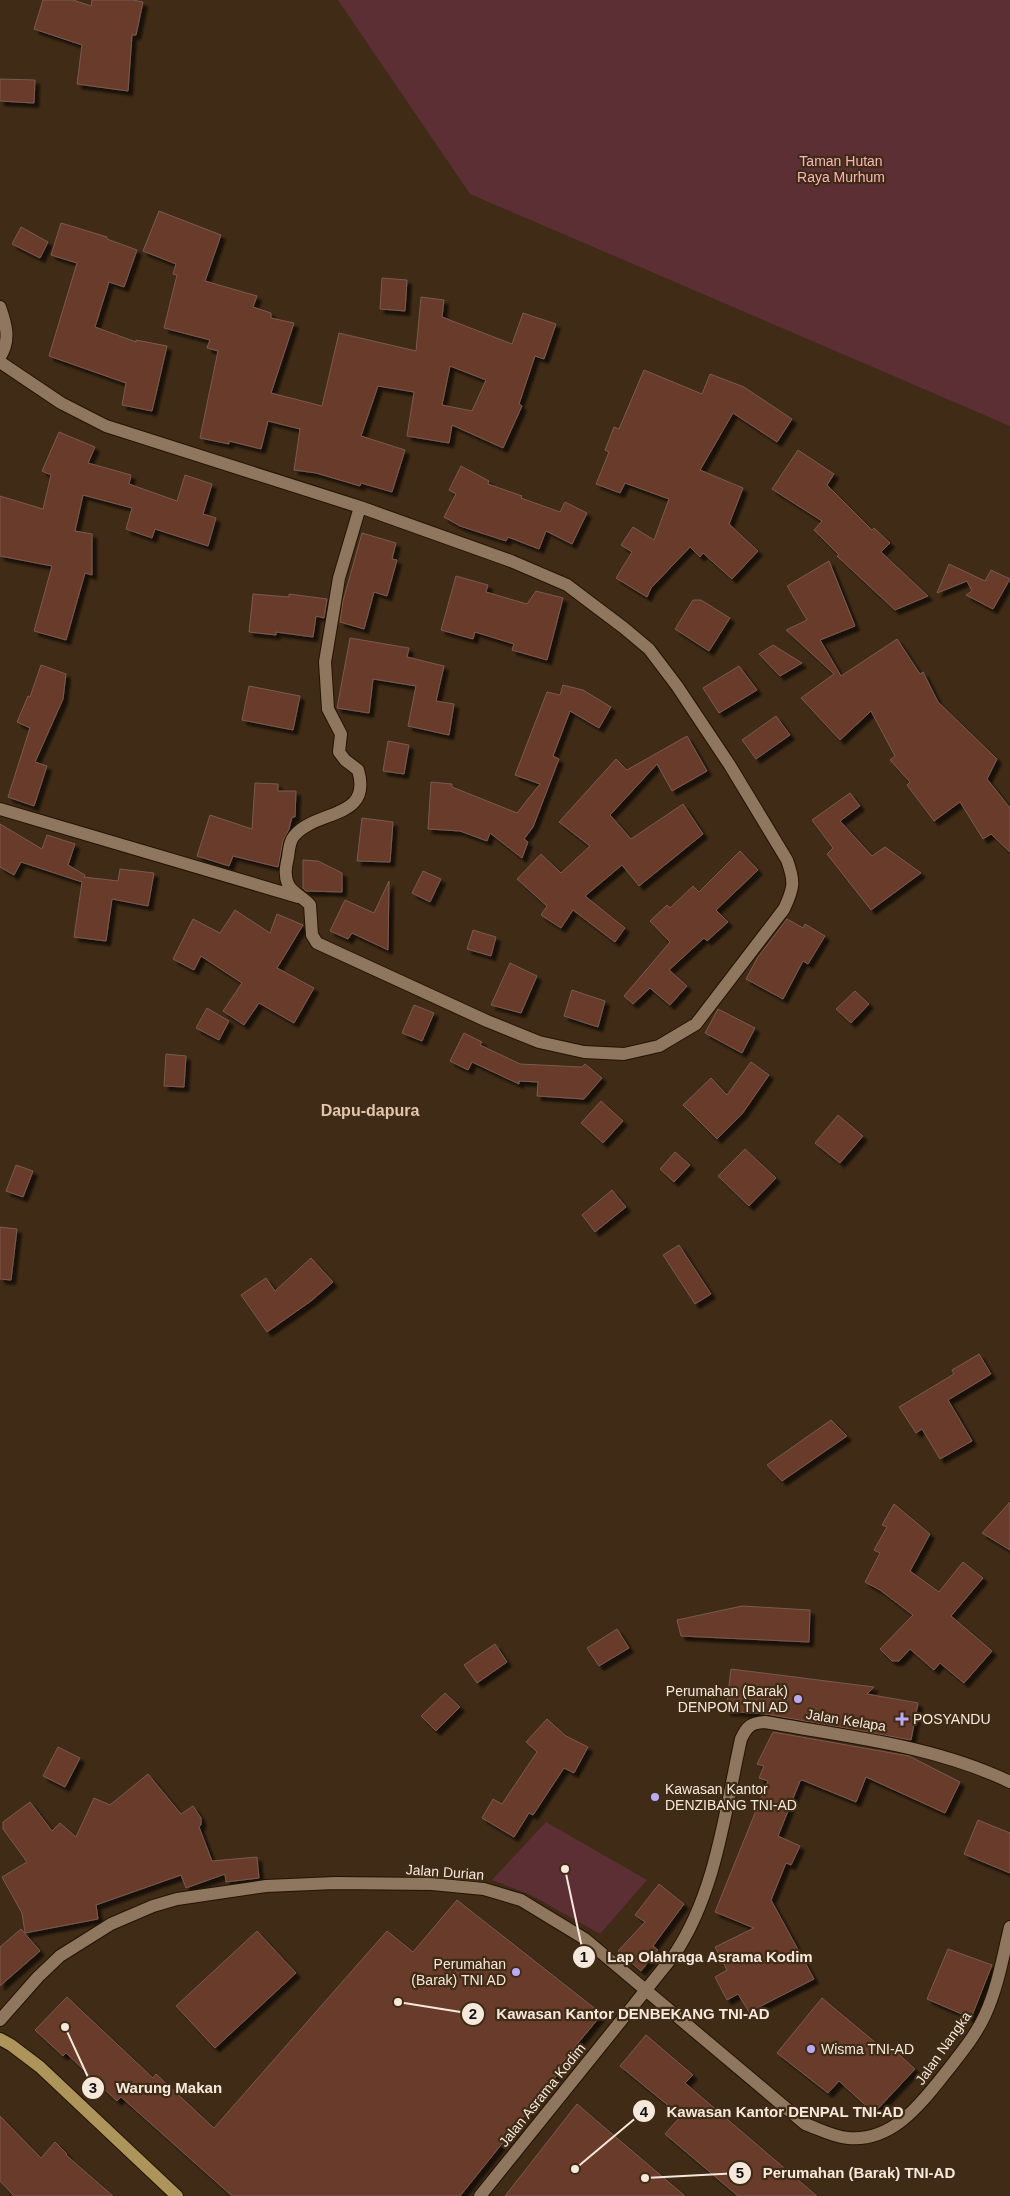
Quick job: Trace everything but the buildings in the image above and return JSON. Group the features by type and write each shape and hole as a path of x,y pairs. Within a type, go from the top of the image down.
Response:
{"main road":[{"path":"0,2039 40,2067 177,2196"}],"street":[{"path":"0,307 6,324 7,335 4,351 0,357"},
{"path":"0,362 61,403 106,426 360,507 511,561 567,585 649,649 677,686 729,764 787,860 793,877 793,890 784,909 696,1024 659,1046 624,1054 584,1052 539,1042 487,1021 317,943 312,935 310,905 288,885 286,877 289,846 293,837 298,832 324,817 350,808 356,801 360,787 358,770 344,760 339,752 341,734 328,709 325,682 325,662 339,578 360,507"},
{"path":"0,809 301,897"},
{"name":"Jalan Kelapa","path":"646,1989 682,1943 696,1915 715,1854 741,1739 746,1728 753,1723 765,1722 906,1746 959,1760 1010,1782"},
{"name":"Jalan Durian","path":"0,2020 38,1977 60,1956 111,1924 153,1906 177,1899 266,1886 335,1883 422,1884 484,1889 521,1900 601,1951 805,2124 829,2134 848,2138 881,2133 903,2120"},
{"name":"Jalan Nangka","path":"903,2120 926,2098 965,2048 985,2014 999,1974 1010,1927"},
{"name":"Jalan Asrama Kodim","path":"480,2196 646,1989"}],"green space":[{"name":"Taman Hutan Raya Murhum","path":"338,0 1010,0 1010,426 470,194"},
{"path":"546,1822 647,1880 600,1934 531,1895 492,1880"}],"place":[{"name":"Perumahan (Barak) DENPOM TNI AD","path":"798,1699"},
{"name":"POSYANDU","path":"902,1719"},
{"name":"Kawasan Kantor DENZIBANG TNI-AD","path":"655,1797"},
{"name":"Lap Olahraga Asrama Kodim","path":"565,1869"},
{"name":"Perumahan (Barak) TNI AD","path":"516,1972"},
{"name":"Kawasan Kantor DENBEKANG TNI-AD","path":"398,2002"},
{"name":"Warung Makan","path":"65,2027"},
{"name":"Wisma TNI-AD","path":"811,2049"},
{"name":"Kawasan Kantor DENPAL TNI-AD","path":"575,2169"},
{"name":"Perumahan (Barak) TNI-AD","path":"645,2178"}],"district":[{"name":"Dapu-dapura","path":"370,1110"}]}
